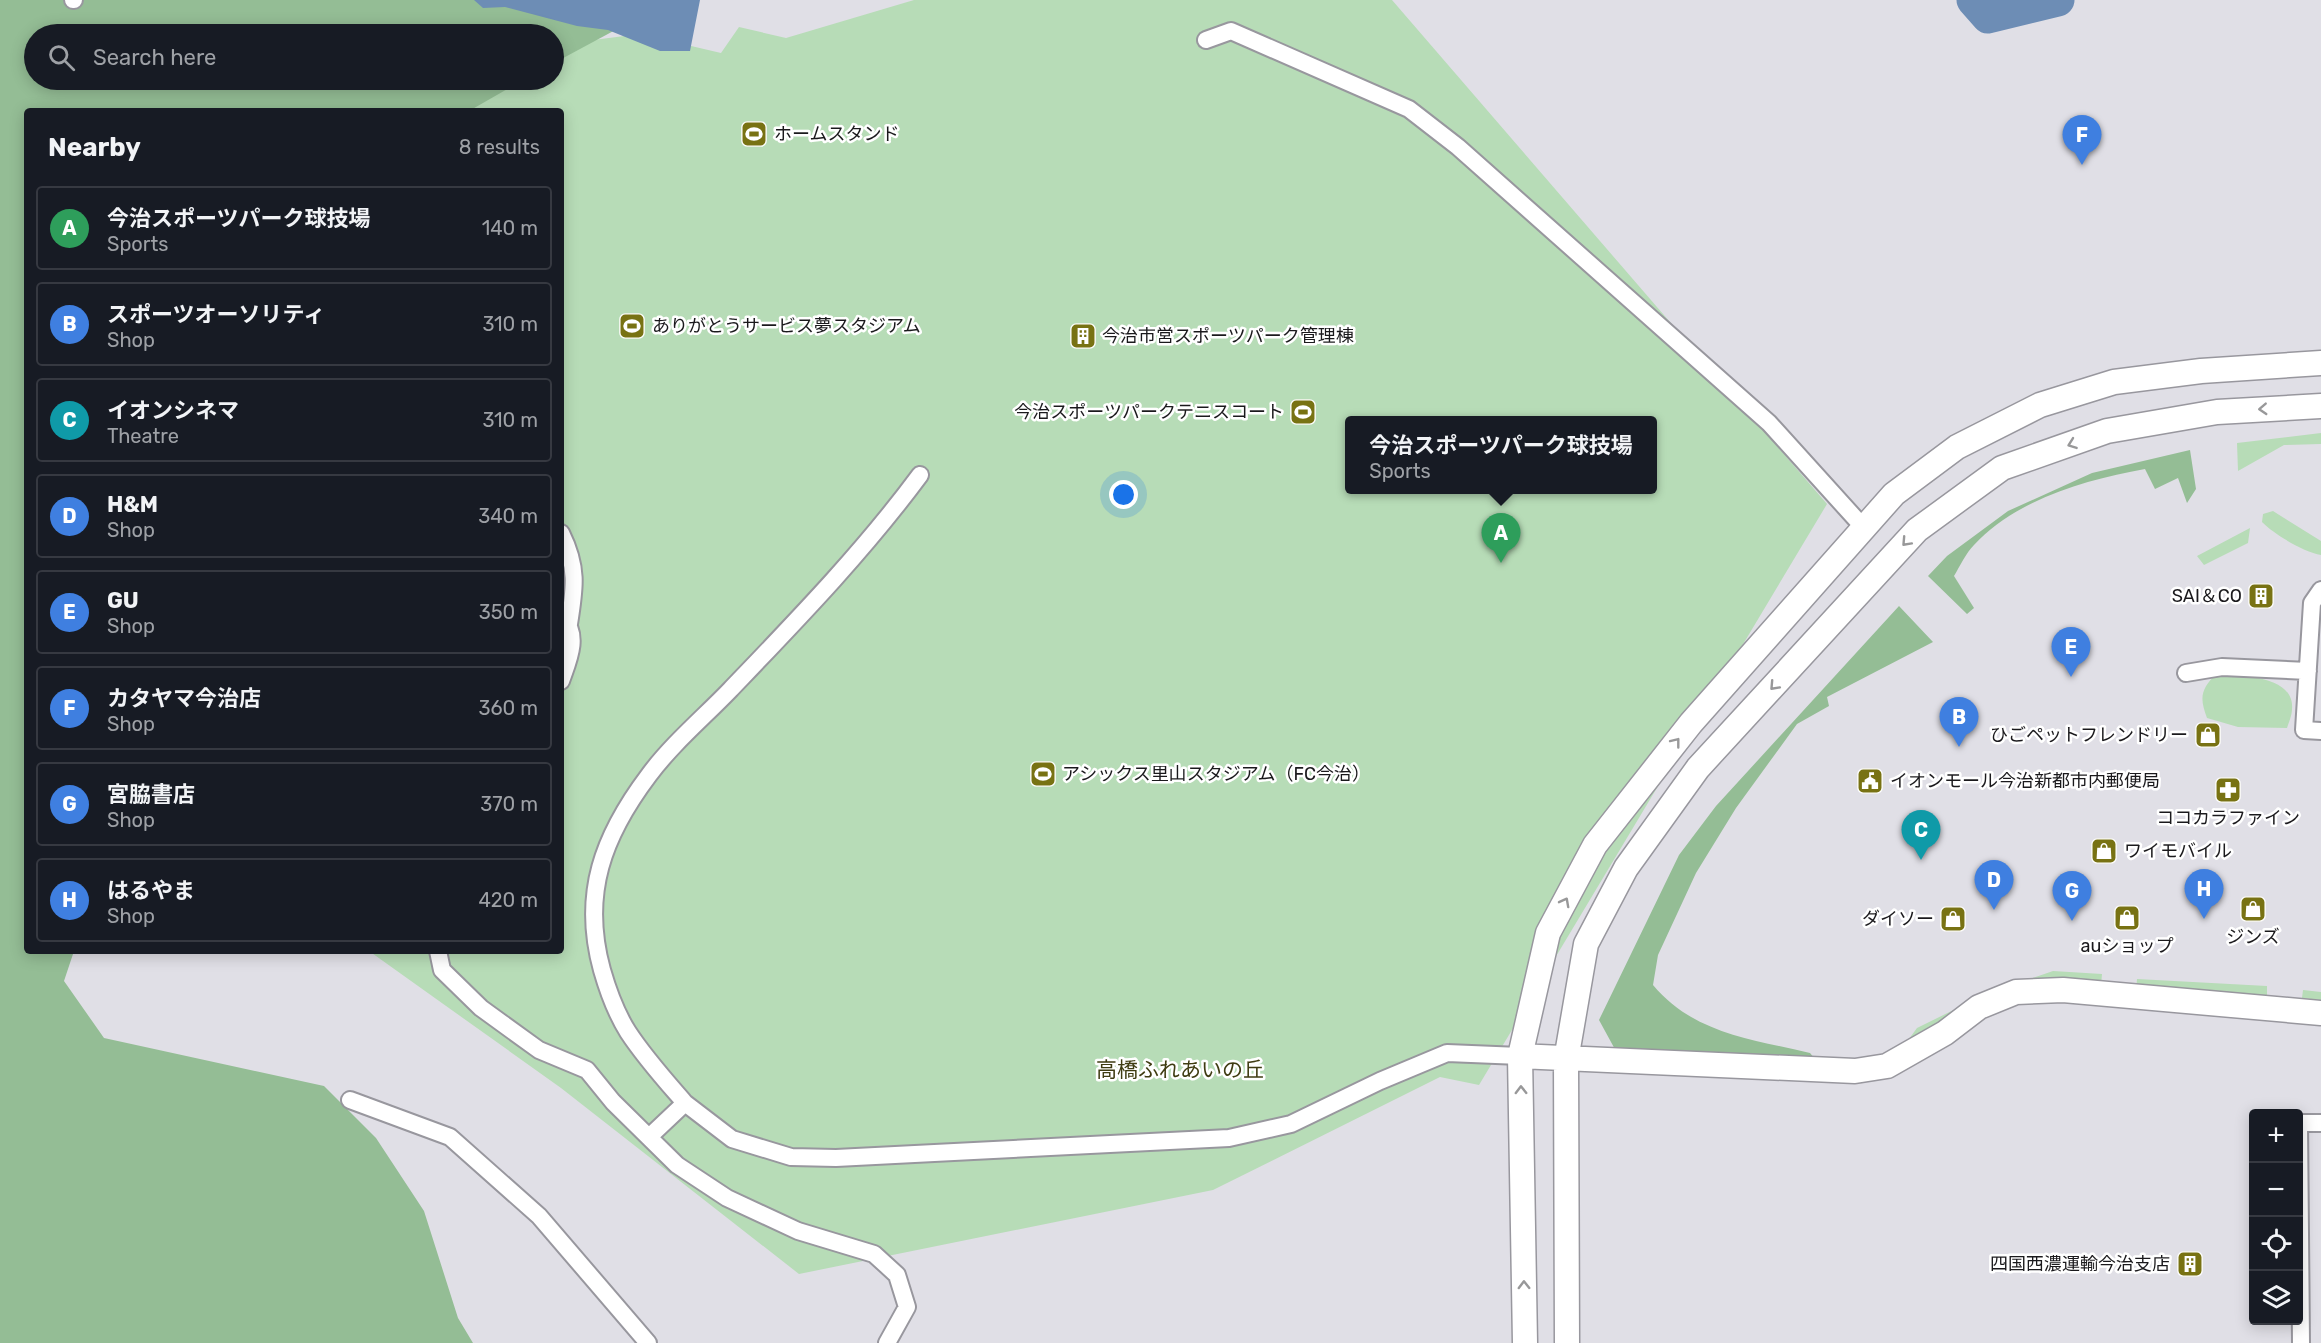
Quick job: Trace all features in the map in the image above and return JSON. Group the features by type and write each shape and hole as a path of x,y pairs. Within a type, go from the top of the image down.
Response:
{"street":[{"path":"1206,40 1231,31 1409,109 1458,147 1769,423 1864,528"},
{"path":"1525,1343 1520,1056 1548,933 1595,845 1691,723 1894,494 1957,447 2040,405 2114,382 2201,371 2321,363"},
{"path":"1567,1343 1566,1060 1586,944 1626,868 1698,768 1917,530 2002,468 2107,431 2217,412 2321,406"},
{"path":"920,476 859,550 650,774 619,820 604,851 595,884 592,914 597,951 609,992 626,1030 645,1057 686,1103 732,1139 791,1157 836,1158 1229,1138 1291,1124 1380,1081 1447,1053 1855,1071 1887,1066 1945,1033 1979,1007 2016,992 2062,990 2321,1013"},
{"path":"564,539 572,555 574,591 565,620 573,648 564,673"},
{"path":"2321,590 2312,603 2304,730 2321,731"},
{"path":"2186,673 2222,667 2308,671"},
{"path":"439,954 442,970 481,1008 539,1050 587,1070 613,1102 677,1165 727,1198 798,1231 874,1254 897,1275 907,1307 887,1343"},
{"path":"350,1100 450,1137 539,1216 648,1343"},
{"path":"649,1137 686,1103"},
{"path":"2301,1343 2299,1123 2321,1123"}],"green space":[{"path":"0,0 621,0 658,7 564,58 564,24 24,24 24,90 506,90 474,108 24,108 24,954 73,954 64,981 104,1038 324,1086 376,1138 424,1211 458,1318 473,1343 0,1343"},
{"path":"914,0 1392,0 1827,504 1479,1085 1440,1077 1213,1190 799,1274 561,1088 373,954 564,954 564,108 396,108 443,90 564,90 564,44 640,34 721,53 739,27 786,38"},
{"path":"2321,433 2321,444 2284,445 2238,471 2237,443"},
{"path":"2190,450 2196,489 2187,503 2178,478 2155,489 2145,469 2076,486 2053,494 2010,515 1971,548 1954,576 1974,608 1967,614 1928,576 1947,556 2008,511 2092,473"},
{"path":"2273,511 2321,541 2321,555 2290,542 2262,522 2263,514"},
{"path":"2250,528 2248,543 2204,565 2197,556"},
{"path":"1899,606 1933,642 1827,697 1829,706 1797,724 1736,808 1696,873 1658,955 1653,985 1687,1014 1725,1032 1810,1053 1820,1065 1617,1053 1599,1020 1679,855 1716,806"},
{"path":"2217,673 2264,679 2285,689 2291,698 2292,709 2287,728 2238,727 2207,718 2202,699 2203,694"},
{"path":"2053,971 2102,974 2101,986 2057,984 1906,1043 1917,1028 1986,994"},
{"path":"2137,979 2267,986 2267,997 2136,990"},
{"path":"2303,990 2321,992 2321,1000 2302,998"}],"water":[{"path":"474,0 700,0 690,51 660,51 608,30 577,26 505,7 483,8"}],"waterway":[{"path":"1973,0 1988,17 2058,0"}],"place":[{"name":"ホームスタンド","path":"754,134"},
{"name":"カタヤマ今治店","path":"2082,165"},
{"name":"ありがとうサービス夢スタジアム","path":"632,326"},
{"name":"今治市営スポーツパーク管理棟","path":"1083,336"},
{"name":"今治スポーツパークテニスコート","path":"1303,412"},
{"name":"今治スポーツパーク球技場","path":"1501,563"},
{"name":"SAI＆CO","path":"2261,596"},
{"name":"GU","path":"2071,677"},
{"name":"ひごペットフレンドリー","path":"2208,735"},
{"name":"スポーツオーソリティ","path":"1959,747"},
{"name":"アシックス里山スタジアム（FC今治）","path":"1043,774"},
{"name":"イオンモール今治新都市内郵便局","path":"1870,781"},
{"name":"ココカラファイン","path":"2228,790"},
{"name":"ワイモバイル","path":"2104,851"},
{"name":"イオンシネマ","path":"1921,860"},
{"name":"ジンズ","path":"2253,909"},
{"name":"H&M","path":"1994,910"},
{"name":"auショップ","path":"2127,918"},
{"name":"ダイソー","path":"1953,919"},
{"name":"はるやま","path":"2204,919"},
{"name":"宮脇書店","path":"2072,921"},
{"name":"四国西濃運輸今治支店","path":"2190,1264"}],"district":[{"name":"高橋ふれあいの丘","path":"1180,1070"}]}
